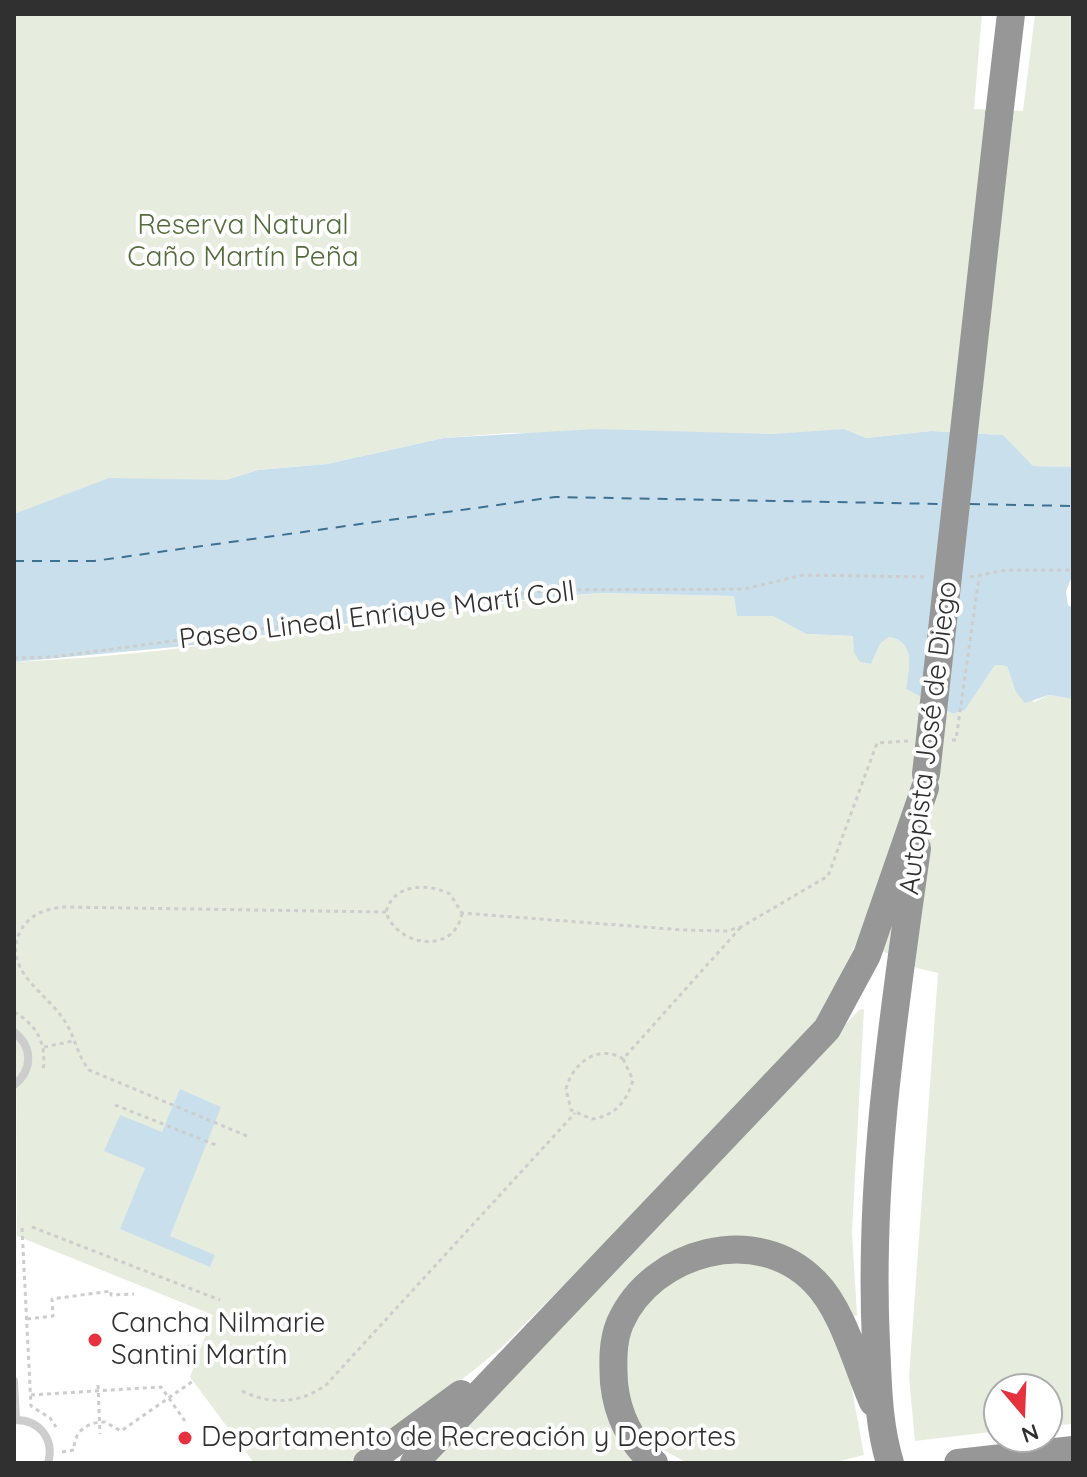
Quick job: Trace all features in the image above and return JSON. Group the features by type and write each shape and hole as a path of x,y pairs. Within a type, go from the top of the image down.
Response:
{"highway":[{"name":"Autopista José de Diego","path":"890,1463 880,1418 874,1297 876,1186 886,1074 926,781 1011,14"},
{"path":"414,1463 827,1029 839,1012 867,955 926,781"},
{"path":"654,1463 636,1444 627,1428 615,1391 616,1336 642,1288 677,1263 724,1250 744,1250 777,1258 808,1275 836,1312 880,1418"},
{"path":"367,1463 530,1339"},
{"path":"958,1463 1073,1450"}],"lane":[{"path":"14,1032 27,1047 29,1060 23,1077 14,1085"},
{"path":"14,1381 15,1420 33,1423 46,1435 50,1447 48,1463"}],"path":[{"path":"963,577 979,577 1006,570 1073,570"},
{"name":"Paseo Lineal Enrique Martí Coll","path":"14,658 53,657 551,590 744,589 803,575 931,577"},
{"path":"940,740 956,740 979,577"},
{"path":"623,1059 741,927 828,876 877,743 909,741"},
{"path":"386,912 400,893 424,886 450,894 462,913"},
{"path":"247,1136 94,1074 81,1059 61,1015 25,976 16,958 16,944 22,929 45,910 63,907 386,912"},
{"path":"386,912 397,932 420,942 452,933 462,913"},
{"path":"462,913 695,930 726,931 741,927"},
{"path":"44,1047 73,1041"},
{"path":"603,1052 623,1059 633,1080 619,1106 601,1118 575,1113 566,1093 577,1068 587,1058 603,1052"},
{"path":"115,1105 216,1145"},
{"path":"242,1391 276,1401 301,1399 319,1390 575,1113"},
{"path":"32,1227 220,1300"},
{"path":"22,1228 31,1406 50,1418 59,1433"},
{"path":"27,1319 53,1316 52,1299 92,1291 111,1291 111,1295 134,1294"},
{"path":"155,1350 202,1345"},
{"path":"62,1460 62,1450 74,1450 80,1432 100,1422 121,1431 193,1381"},
{"path":"31,1395 98,1388 161,1387 185,1421"},
{"path":"98,1388 100,1434"}],"green space":[{"name":"Reserva Natural Caño Martín Peña","path":"14,14 982,14 974,109 1023,111 1035,14 1073,14 1073,467 1033,466 1002,435 931,431 866,438 844,429 806,434 508,433 444,438 327,464 258,470 226,480 178,481 14,514"},
{"path":"599,593 735,596 737,616 773,616 806,634 854,636 854,653 861,662 871,664 880,644 889,637 898,640 909,657 906,689 953,714 965,710 995,665 1007,666 1011,676 1034,702 1049,695 1073,699 1073,1424 1063,1425 1063,1373 983,1373 983,1433 915,1441 909,1377 938,973 917,968 858,939 822,1016 670,1179 500,1349 418,1415 348,1463 254,1463 190,1377 213,1315 17,1236 14,662 161,650"},
{"path":"864,1009 852,1232 857,1315 847,1318 847,1362 864,1455 832,1463 687,1463 653,1444 641,1463 428,1463 859,1010"}],"water":[{"path":"595,429 773,434 844,429 866,438 931,431 1003,435 1033,466 1073,467 1073,574 1066,591 1068,605 1073,608 1073,699 1049,695 1025,703 1016,692 1007,666 995,665 965,710 953,714 906,689 909,657 898,640 889,637 880,644 871,664 860,662 854,653 853,636 806,634 773,616 737,616 734,596 599,593 509,601 186,646 14,662 14,514 109,478 226,480 258,470 327,464 444,438"},
{"path":"180,1089 221,1107 170,1236 215,1255 210,1267 120,1229 145,1168 104,1151 120,1115 162,1132"}],"ferry route":[{"path":"14,561 94,561 555,497 944,504"},
{"path":"970,504 1073,506"}],"place":[{"name":"Cancha Nilmarie Santini Martín","path":"95,1340"},
{"name":"Departamento de Recreación y Deportes","path":"185,1438"}]}
